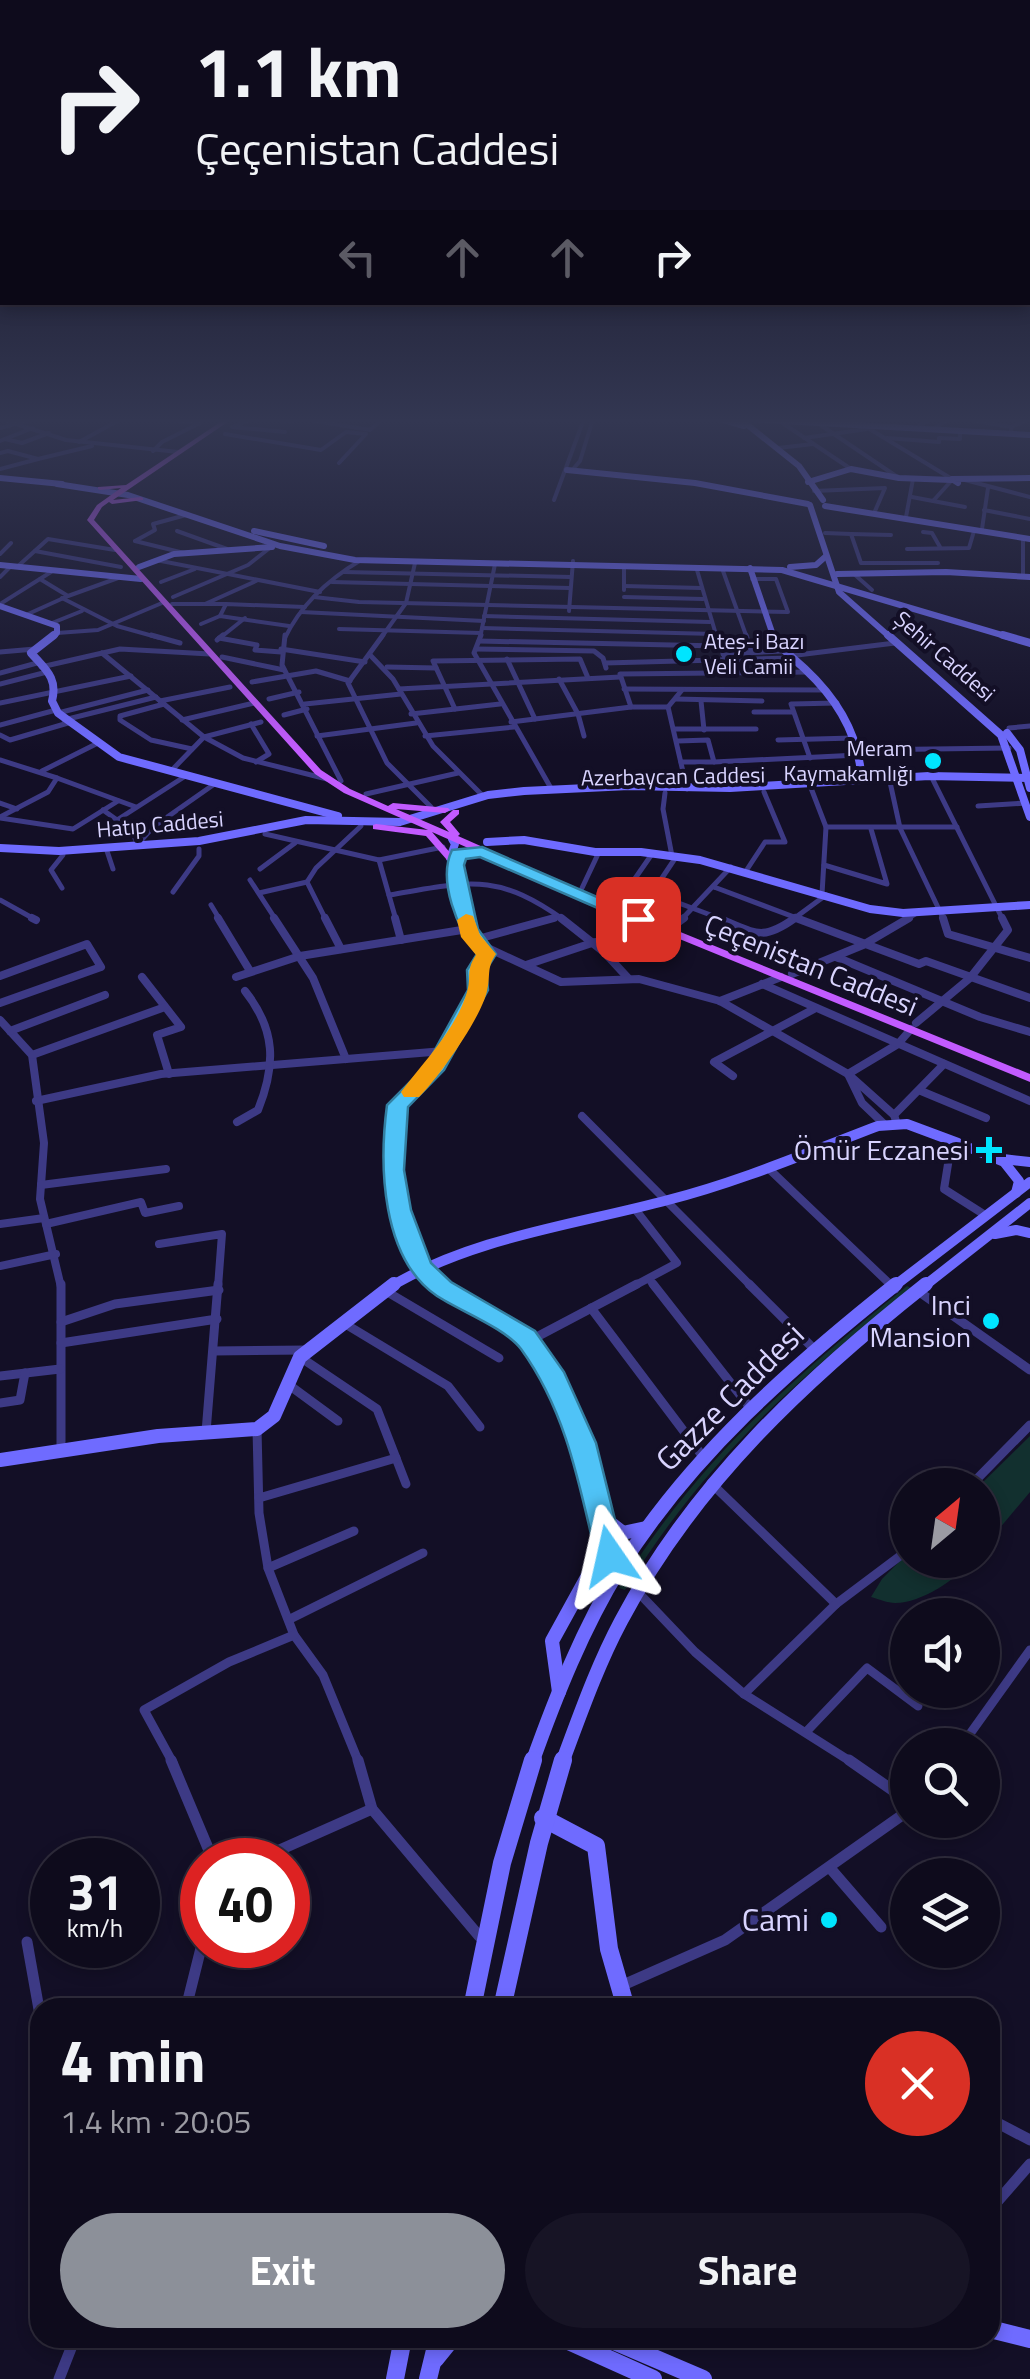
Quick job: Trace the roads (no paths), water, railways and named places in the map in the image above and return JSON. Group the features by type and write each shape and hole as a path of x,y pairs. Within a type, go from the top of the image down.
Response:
{"main road":[{"path":"98,530 141,580 169,602 210,654 327,779 388,807 451,811 445,821 452,861"},
{"path":"102,530 130,568 169,602 320,764 341,781 388,807"},
{"path":"368,824 389,816 388,807"},
{"name":"Çeçenistan Caddesi","path":"388,807 450,840 582,888 670,929"},
{"path":"368,824 421,823"},
{"name":"Çeçenistan Caddesi","path":"450,840 484,847 670,929 1030,1069"},
{"name":"Çeçenistan Caddesi","path":"913,1026 1030,1078"}],"street":[{"path":"154,530 135,542 184,553"},
{"path":"230,530 276,546"},
{"path":"251,530 360,556 802,574 1030,643"},
{"path":"818,530 837,582"},
{"path":"837,582 854,574 943,572 1027,577 1028,538 978,530"},
{"path":"907,549 969,548 978,530"},
{"path":"177,531 227,548"},
{"path":"923,532 932,534 940,547"},
{"path":"251,537 260,533 300,541"},
{"path":"837,582 826,533 890,535"},
{"path":"851,534 861,563 938,563"},
{"path":"0,577 48,540 115,550"},
{"path":"0,554 11,543"},
{"path":"94,577 122,574 130,568 184,553 276,546 416,563 780,567 813,566 826,557"},
{"path":"276,546 169,602 78,634 57,633 31,653 56,686 54,693 61,716 131,761 172,770 213,786 368,824"},
{"path":"933,549 943,572"},
{"path":"35,551 130,568"},
{"path":"341,781 286,672 281,650 289,626 303,609 360,556"},
{"path":"156,560 317,594 406,603 788,612 776,580 751,573 573,564"},
{"path":"350,681 406,603 416,563"},
{"path":"495,564 476,660 552,790"},
{"path":"567,643 573,564"},
{"path":"0,565 141,580"},
{"path":"780,567 887,600"},
{"path":"623,644 624,568"},
{"path":"161,582 195,569"},
{"path":"697,570 706,610 723,653"},
{"path":"722,571 752,652"},
{"path":"1,607 51,572"},
{"path":"344,572 572,577"},
{"path":"751,573 761,612 788,655 837,703 858,756 860,776 852,781"},
{"path":"802,574 854,603 856,597 871,593"},
{"path":"854,574 871,593"},
{"path":"28,614 118,578"},
{"path":"40,580 82,611 180,643 166,653"},
{"path":"204,604 256,580"},
{"path":"332,582 570,588"},
{"name":"Şehir Caddesi","path":"837,582 895,643 996,730 1026,778"},
{"path":"205,584 229,593"},
{"path":"624,586 701,588"},
{"path":"624,597 703,600"},
{"path":"169,602 568,630 715,634"},
{"name":"Şehir Caddesi","path":"854,603 1008,734 1020,750 1026,778"},
{"path":"220,616 226,604"},
{"path":"1,607 52,623 57,626 57,633"},
{"path":"52,623 82,611"},
{"path":"201,624 220,616 289,626"},
{"path":"245,618 217,640 257,645 256,650 368,659 386,667 436,668"},
{"path":"338,629 389,630 568,619 710,622"},
{"path":"477,645 623,644 788,655 895,643"},
{"path":"477,645 594,651 605,663 607,678"},
{"path":"11,670 0,656 36,649"},
{"path":"0,674 126,649 210,654"},
{"path":"102,653 204,737 256,762 327,779"},
{"path":"605,663 723,653 788,655"},
{"path":"222,657 286,672 340,674 350,681 368,730 386,763 432,808"},
{"path":"508,659 535,718"},
{"path":"455,709 433,661 580,659 588,678"},
{"path":"0,684 42,667"},
{"path":"386,667 425,736 484,796"},
{"path":"252,682 286,672"},
{"path":"284,715 354,698 487,682 710,672 808,672"},
{"path":"710,672 718,690"},
{"path":"796,672 803,690"},
{"path":"0,703 131,676"},
{"path":"620,677 631,707"},
{"path":"559,679 578,714 584,736"},
{"path":"0,726 230,686"},
{"path":"624,688 826,690"},
{"path":"0,735 10,740 61,716 148,690"},
{"path":"425,736 535,718 631,707 668,707 682,690"},
{"path":"703,690 704,730"},
{"path":"268,700 299,692"},
{"path":"676,699 762,702"},
{"path":"160,701 120,716 120,720 152,740 192,749"},
{"path":"675,729 756,732 754,712 747,702"},
{"path":"182,720 254,703"},
{"path":"810,758 792,703 837,703"},
{"path":"412,714 500,704"},
{"path":"668,707 687,789"},
{"path":"754,712 793,712"},
{"path":"172,770 204,737 261,722"},
{"path":"317,736 416,723"},
{"path":"251,724 269,754 256,762"},
{"path":"1009,728 1030,726"},
{"path":"778,740 853,738"},
{"path":"678,741 708,740 714,762"},
{"path":"42,771 98,743"},
{"path":"681,762 1009,748"},
{"path":"858,756 873,774 893,780 900,828 941,910 948,934 1030,958"},
{"path":"0,760 42,771 136,807"},
{"path":"991,776 1006,772 1013,760"},
{"path":"366,794 458,773"},
{"path":"117,820 187,775"},
{"path":"0,817 48,792 57,778"},
{"path":"1026,778 1030,817"},
{"name":"Azerbaycan Caddesi","path":"320,822 421,823 484,796 552,790 1026,778"},
{"name":"Azerbaycan Caddesi","path":"451,811 510,798 764,792 893,780 1026,778"},
{"path":"848,1074 898,1044 913,1026 970,978 1008,930 932,780"},
{"path":"104,810 130,829 138,844 153,827 213,786"},
{"path":"665,794 662,809 674,856 652,894 761,934 773,934 801,918 824,895 826,827 810,788"},
{"path":"746,871 766,842 785,842 764,792"},
{"path":"0,817 74,828 118,801"},
{"path":"0,803 17,808"},
{"path":"287,822 299,812 290,803"},
{"path":"978,806 1026,804"},
{"name":"Hatıp Caddesi","path":"0,850 58,851 198,842 287,822 320,822"},
{"name":"Hatıp Caddesi","path":"0,850 63,856 106,850 199,849 320,822"},
{"path":"259,893 308,882 368,824"},
{"path":"826,827 957,827"},
{"path":"824,865 887,884 871,829"},
{"path":"265,834 380,860 450,840"},
{"path":"619,1573 610,1556 583,1443 554,1379 528,1341 442,1288 421,1268 399,1210 393,1170 398,1105 434,1070 478,990 476,970 486,954 474,937 452,861 461,852 524,840 599,852 674,856 731,867 870,909 920,911 1030,905"},
{"path":"260,870 295,843"},
{"path":"173,892 200,856 199,849"},
{"path":"106,850 113,869"},
{"path":"582,888 599,852"},
{"path":"618,903 652,854"},
{"path":"62,888 51,870 63,856"},
{"path":"380,860 401,940"},
{"path":"615,959 670,929 694,910 731,867"},
{"path":"250,880 300,956 346,1059"},
{"path":"308,882 342,949"},
{"path":"389,895 461,885 505,886 595,942 615,959 628,978"},
{"path":"714,888 801,918 862,945 919,964 926,961 1030,998"},
{"path":"0,900 36,920"},
{"path":"211,905 250,972"},
{"path":"720,1000 836,957 920,911"},
{"path":"236,977 300,956 401,940 512,932 557,917"},
{"path":"474,937 561,982 628,978 720,1000 848,1074 892,1121"},
{"path":"526,965 595,942"},
{"path":"0,976 87,944 101,967 0,1003"},
{"path":"836,957 942,1002 1029,1030"},
{"path":"142,978 181,1027 158,1035 168,1074"},
{"path":"762,984 1030,1100"},
{"path":"238,1122 258,1110 274,1065 263,1011 244,991"},
{"path":"10,1032 105,995"},
{"path":"32,1055 165,1006"},
{"path":"733,1076 714,1062 814,1009"},
{"path":"0,1020 32,1055 44,1143 41,1185 45,1221 61,1279 61,1450"},
{"path":"36,1101 168,1074 444,1051"},
{"path":"0,1460 206,1432 257,1429 274,1416 286,1383 304,1354 384,1290 421,1268 560,1224 669,1200 892,1121 944,1064"},
{"path":"848,1074 862,1102 892,1121 958,1143 1010,1167 1019,1182 1016,1192"},
{"path":"921,1091 986,1118"},
{"path":"582,1116 816,1351"},
{"path":"958,1143 948,1158 944,1189 986,1215"},
{"path":"984,1154 1030,1162"},
{"path":"768,1168 895,1288"},
{"path":"41,1185 166,1169"},
{"name":"Gazze Caddesi","path":"474,1998 503,1860 525,1782 559,1693 619,1573 648,1526 751,1409 816,1351 1030,1182"},
{"path":"0,1224 45,1221 141,1202 144,1213 179,1206"},
{"name":"Gazze Caddesi","path":"504,1998 543,1818 574,1722 636,1590 711,1484 767,1422 829,1364 1030,1203"},
{"path":"528,1341 677,1263 635,1209"},
{"path":"1030,1221 1026,1225 1030,1233"},
{"path":"979,1244 1004,1230 1030,1233"},
{"path":"158,1244 222,1234 206,1432"},
{"path":"0,1266 56,1254"},
{"path":"650,1280 751,1409"},
{"path":"61,1322 115,1304 219,1290"},
{"path":"384,1290 499,1358"},
{"path":"918,1291 1030,1370"},
{"path":"591,1308 704,1458"},
{"path":"61,1343 217,1319"},
{"path":"342,1322 448,1386 480,1427"},
{"path":"214,1351 304,1354 377,1409 406,1484"},
{"path":"0,1376 60,1369"},
{"path":"0,1403 20,1400 24,1374"},
{"path":"286,1383 338,1421"},
{"path":"989,1468 1030,1425"},
{"path":"257,1429 259,1498 268,1568 294,1634 324,1675 367,1782 372,1810 479,1936 488,1939"},
{"path":"259,1498 396,1458"},
{"path":"711,1484 836,1604"},
{"path":"603,1516 624,1533 648,1526"},
{"path":"559,1693 550,1661 550,1642 557,1620 587,1579 603,1516"},
{"path":"268,1568 354,1532"},
{"path":"290,1619 423,1554"},
{"path":"744,1694 836,1604 890,1564"},
{"path":"636,1590 695,1652 744,1694 807,1731 890,1789"},
{"path":"205,1838 184,1783 144,1710 229,1662 294,1634"},
{"path":"974,1728 1030,1650"},
{"path":"807,1731 867,1668 890,1685"},
{"path":"308,1838 372,1810"},
{"path":"543,1818 596,1846 609,1948 622,1998"},
{"path":"618,1986 724,1940 890,1824"},
{"path":"830,1868 881,1927"},
{"path":"27,1942 37,1998"},
{"path":"188,1998 196,1968"},
{"path":"1000,2124 1030,2140"},
{"path":"1000,2198 1030,2164"},
{"path":"1000,2331 1030,2340"},
{"path":"59,2379 71,2348"},
{"path":"395,2379 401,2348"},
{"path":"430,2371 445,2348"},
{"path":"584,2348 653,2379"},
{"path":"630,2348 703,2379"}],"place":[{"name":"Ateş-i Bazı Veli Camii","path":"684,654"},
{"name":"Meram Kaymakamlığı","path":"933,761"},
{"name":"Ömür Eczanesi","path":"989,1150"},
{"name":"Inci Mansion","path":"991,1321"},
{"name":"Cami","path":"829,1920"}]}
